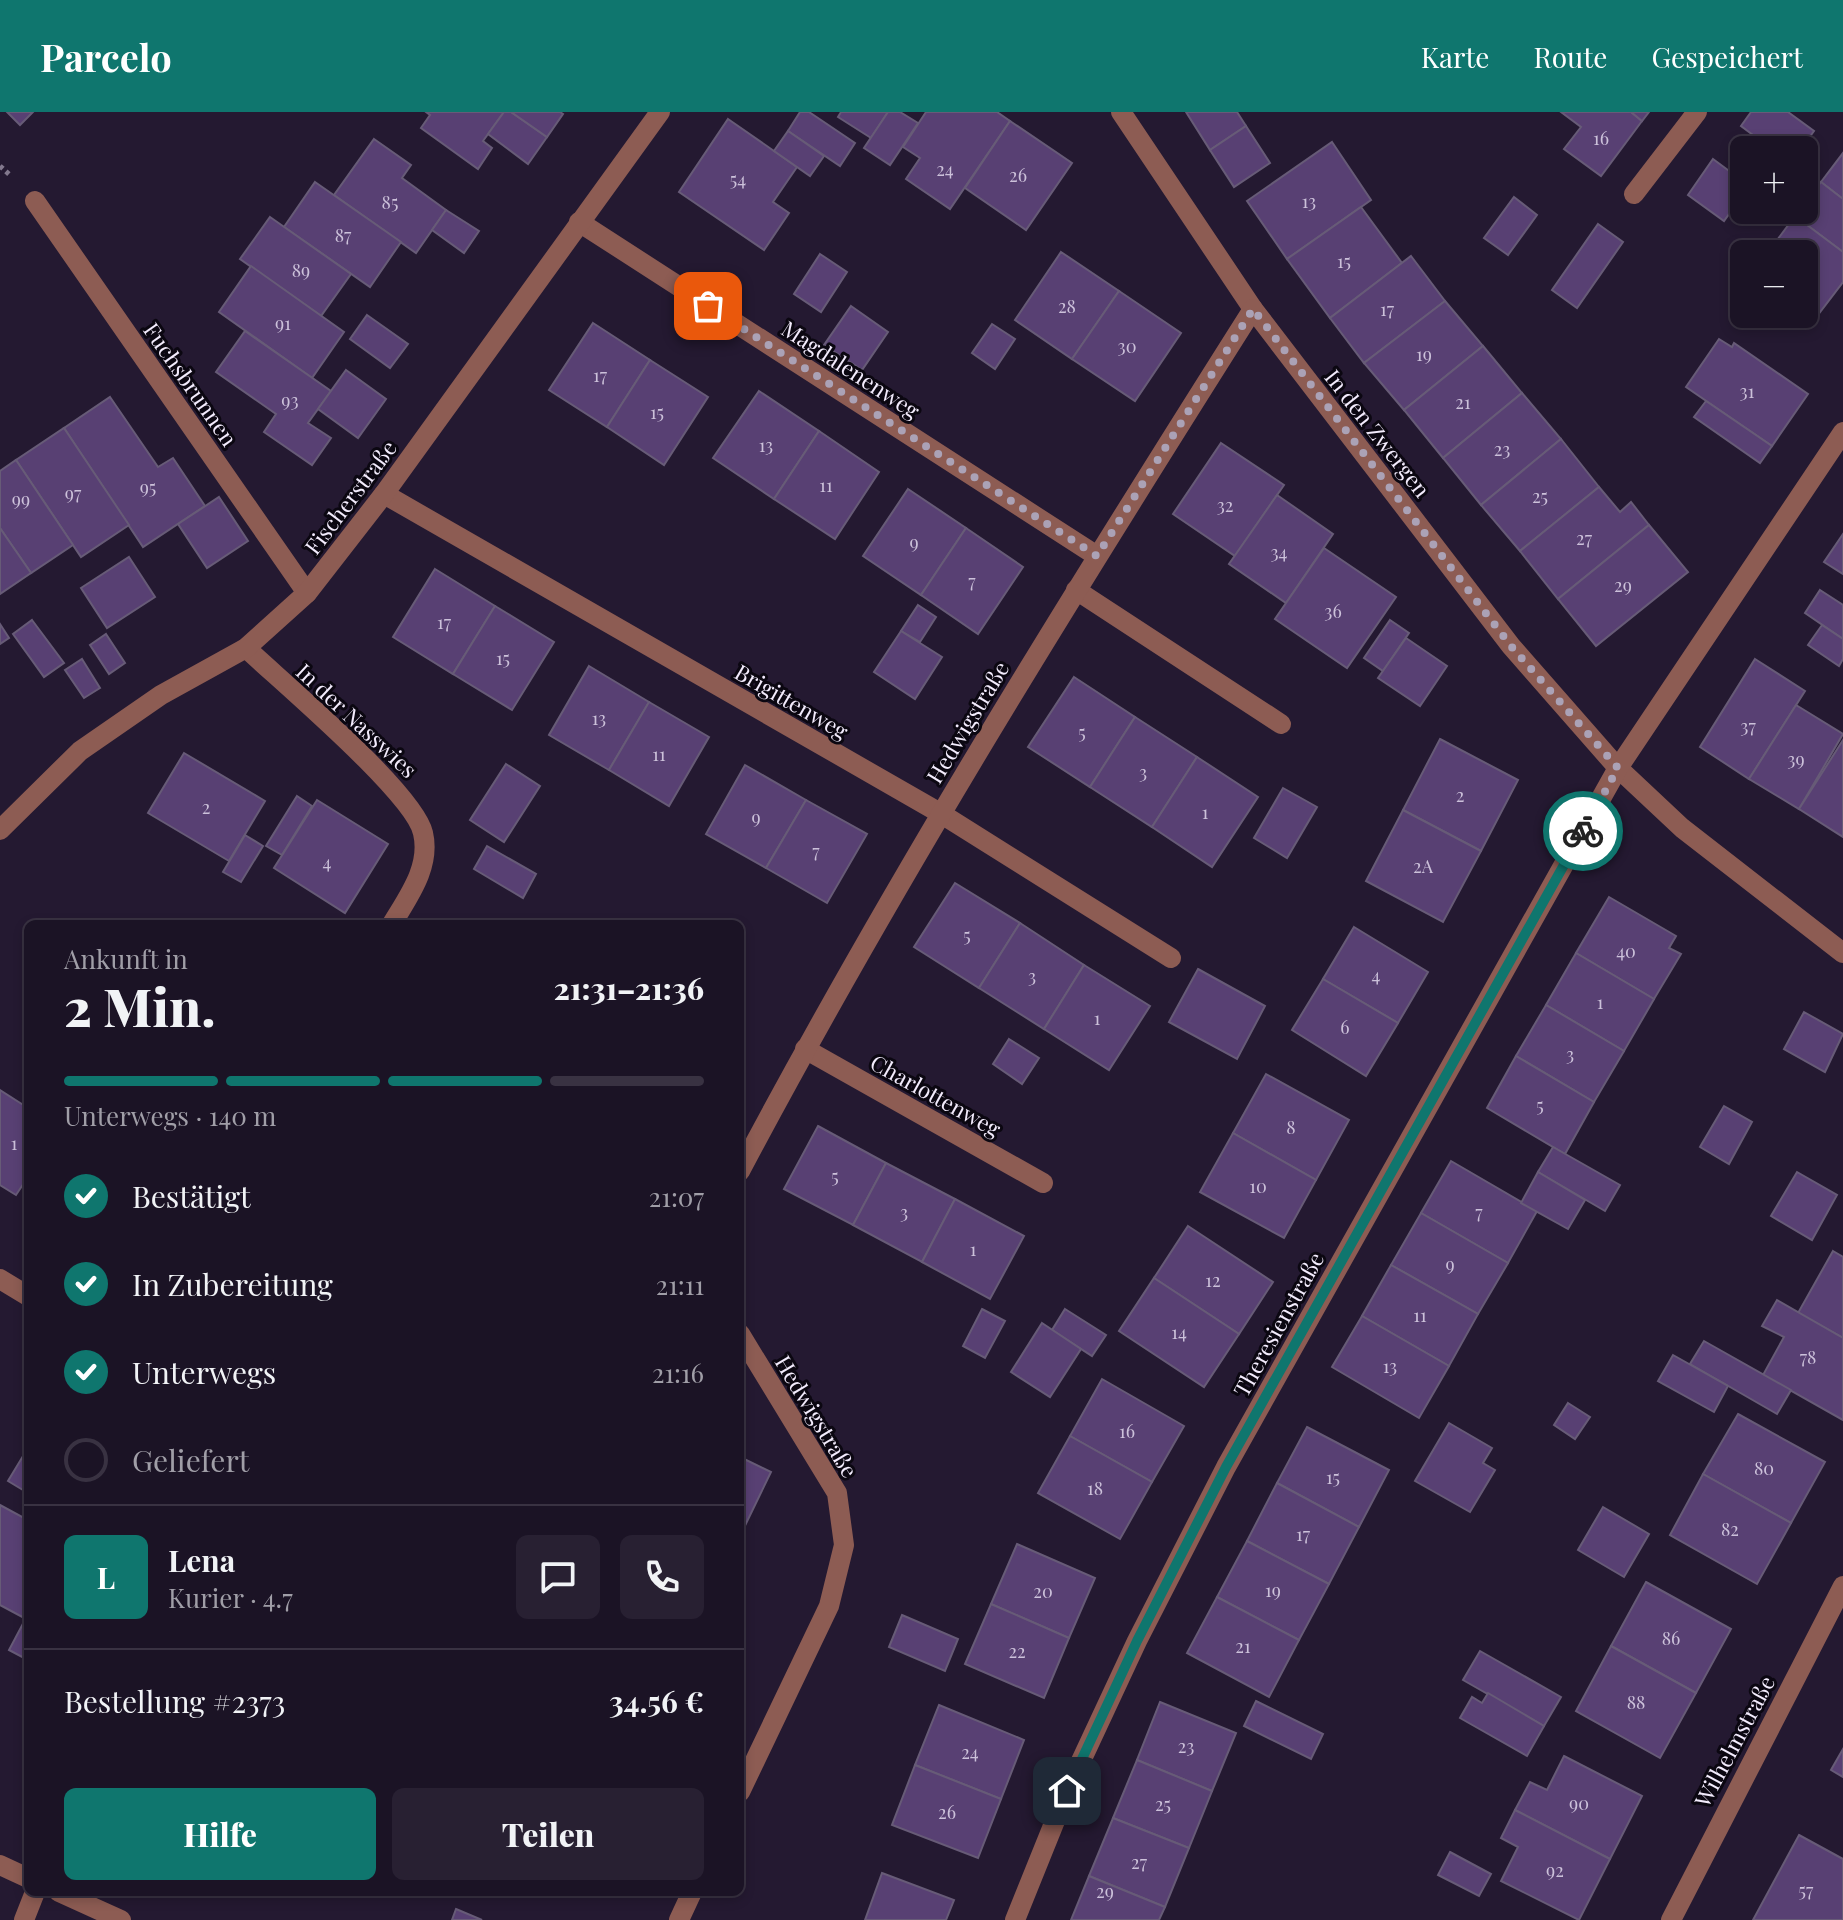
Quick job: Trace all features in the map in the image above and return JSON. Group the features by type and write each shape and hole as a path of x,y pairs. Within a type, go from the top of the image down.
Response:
{"street":[{"name":"Fischerstraße","path":"0,830 80,751 161,695 246,648 307,593 384,494 660,112"},
{"name":"In den Zwergen","path":"1121,112 1253,309 1511,646 1618,768 1724,863 1843,953"},
{"path":"1634,194 1697,112"},
{"name":"Fuchsbrunnen","path":"35,201 307,593"},
{"name":"Magdalenenweg","path":"579,222 1097,556"},
{"name":"Hedwigstraße","path":"744,1163 805,1049 940,813 1253,309"},
{"path":"1618,768 1843,432"},
{"name":"Brigittenweg","path":"384,494 940,813 1171,958"},
{"path":"1076,590 1281,724"},
{"name":"In der Nasswies","path":"246,648 405,798 423,834 420,877 394,920"},
{"name":"Theresienstraße","path":"1015,1920 1067,1791 1137,1641 1226,1467 1618,768"},
{"name":"Charlottenweg","path":"805,1049 1043,1183"},
{"path":"0,1279 24,1294"},
{"name":"Hedwigstraße","path":"744,1341 837,1493 844,1545 829,1606 744,1784"},
{"name":"Wilhelmstraße","path":"1671,1920 1843,1586"},
{"path":"0,1865 24,1876"},
{"path":"24,1920 33,1896"},
{"path":"68,1896 121,1920"},
{"path":"679,1920 690,1896"}],"building":[{"path":"7,112 33,112 20,125"},
{"path":"426,112 504,112 483,141 492,148 478,169 421,128 430,115"},
{"path":"504,112 511,112 547,137 528,164 488,134"},
{"path":"511,112 560,112 563,114 547,137"},
{"path":"800,112 809,112 855,143 840,166 788,131"},
{"path":"841,112 888,112 871,138 838,117"},
{"path":"888,112 900,112 918,123 890,165 864,148"},
{"path":"926,112 997,112 1010,121 950,209 906,179 920,158 903,147"},
{"path":"1186,112 1237,112 1246,126 1210,150"},
{"path":"1561,112 1631,112 1642,121 1601,176 1564,149 1581,127"},
{"path":"1631,112 1649,112 1642,121"},
{"path":"1751,112 1788,112 1814,131 1810,136 1754,136 1741,126"},
{"path":"728,119 797,167 773,202 789,213 764,250 679,192"},
{"path":"1010,121 1072,163 1026,230 965,188"},
{"path":"1246,126 1270,163 1234,187 1210,150"},
{"path":"788,131 824,156 810,176 774,151"},
{"path":"374,139 411,165 402,178 446,210 416,253 334,195"},
{"path":"1332,142 1371,200 1287,259 1247,201"},
{"path":"1843,153 1843,199 1821,182"},
{"path":"1713,159 1730,172 1730,213 1724,221 1688,195"},
{"path":"315,182 401,242 370,287 284,227"},
{"path":"1821,182 1843,199 1843,252 1806,224 1818,224 1818,186"},
{"path":"1514,197 1537,215 1508,255 1484,238"},
{"path":"1361,207 1402,263 1330,318 1287,259"},
{"path":"446,210 479,231 464,253 432,230"},
{"path":"270,217 351,274 321,316 240,259"},
{"path":"1598,224 1623,242 1577,308 1552,290"},
{"path":"1789,224 1806,224 1843,252 1843,282 1818,315 1818,240 1777,240"},
{"path":"1061,252 1119,291 1072,359 1015,320"},
{"path":"820,254 847,272 821,312 794,294"},
{"path":"1411,256 1445,301 1364,363 1330,318"},
{"path":"251,266 344,332 312,378 219,312"},
{"path":"1119,291 1181,333 1135,401 1072,359"},
{"path":"1445,301 1483,346 1404,410 1364,363"},
{"path":"851,306 888,332 862,370 824,345"},
{"path":"367,315 408,344 390,368 350,339"},
{"path":"593,323 650,360 607,427 549,390"},
{"path":"992,324 1015,339 995,369 972,353"},
{"path":"245,331 331,391 308,423 331,438 312,465 264,432 276,414 216,372"},
{"path":"1719,339 1732,347 1734,343 1808,394 1772,446 1686,387"},
{"path":"1483,346 1522,393 1443,458 1404,410"},
{"path":"650,360 708,397 664,465 607,427"},
{"path":"346,370 386,399 358,438 318,409"},
{"path":"759,391 819,431 774,499 713,458"},
{"path":"1522,393 1561,439 1481,505 1443,458"},
{"path":"110,397 158,467 173,458 205,506 143,547 64,428"},
{"path":"1706,401 1772,446 1760,463 1694,417"},
{"path":"64,428 129,525 81,557 16,460"},
{"path":"819,431 879,472 835,539 774,499"},
{"path":"1561,439 1599,487 1520,551 1481,505"},
{"path":"1221,443 1284,485 1235,556 1173,514"},
{"path":"16,460 73,545 31,573 0,528 0,471"},
{"path":"1599,487 1620,512 1631,502 1649,525 1558,599 1520,551"},
{"path":"908,489 966,528 921,595 863,556"},
{"path":"1277,495 1333,534 1286,603 1229,564"},
{"path":"219,497 248,541 207,568 178,524"},
{"path":"1649,525 1688,572 1596,646 1558,599"},
{"path":"0,528 31,573 0,594"},
{"path":"966,528 1023,567 978,634 921,595"},
{"path":"1843,534 1843,574 1824,562"},
{"path":"1324,548 1396,597 1347,668 1275,619"},
{"path":"129,557 155,597 107,628 81,588"},
{"path":"435,569 495,606 453,674 393,637"},
{"path":"1820,590 1843,605 1843,639 1805,613"},
{"path":"918,605 936,617 920,642 901,631"},
{"path":"495,606 554,642 512,710 453,674"},
{"path":"32,620 64,663 44,677 13,634"},
{"path":"1390,620 1409,633 1383,671 1364,658"},
{"path":"0,624 9,638 0,644"},
{"path":"1822,625 1843,639 1843,659 1839,666 1808,645"},
{"path":"901,631 942,657 915,699 874,672"},
{"path":"106,634 125,663 109,674 90,645"},
{"path":"1406,638 1447,666 1420,706 1378,678"},
{"path":"82,659 100,688 84,698 65,670"},
{"path":"1755,659 1805,691 1749,779 1700,747"},
{"path":"589,666 649,702 609,770 549,735"},
{"path":"1074,677 1135,717 1090,787 1028,747"},
{"path":"649,702 709,737 669,806 609,770"},
{"path":"1796,705 1843,734 1799,809 1749,779"},
{"path":"1135,717 1197,757 1152,827 1090,787"},
{"path":"1440,739 1518,780 1481,851 1403,810"},
{"path":"1843,740 1843,837 1799,809"},
{"path":"184,753 265,801 229,861 148,813"},
{"path":"1197,757 1258,797 1212,867 1152,827"},
{"path":"506,764 540,786 504,842 470,820"},
{"path":"745,765 806,800 766,868 706,834"},
{"path":"1283,788 1317,807 1287,858 1254,838"},
{"path":"297,796 312,806 282,855 266,846"},
{"path":"317,800 388,844 345,913 274,868"},
{"path":"806,800 867,834 827,903 766,868"},
{"path":"1403,810 1481,851 1443,922 1366,881"},
{"path":"245,835 263,846 241,882 223,872"},
{"path":"487,846 536,874 523,898 474,869"},
{"path":"955,883 1020,923 979,988 914,947"},
{"path":"1609,897 1676,936 1669,948 1681,954 1654,999 1576,953"},
{"path":"1020,923 1084,965 1044,1029 979,988"},
{"path":"1354,927 1428,972 1398,1023 1323,979"},
{"path":"1576,953 1654,999 1624,1051 1546,1005"},
{"path":"1084,965 1150,1006 1109,1070 1044,1029"},
{"path":"1198,969 1265,1006 1237,1059 1169,1022"},
{"path":"1323,979 1398,1023 1366,1076 1292,1030"},
{"path":"1546,1005 1624,1051 1594,1102 1516,1056"},
{"path":"1804,1012 1843,1034 1825,1072 1784,1049"},
{"path":"1009,1039 1039,1058 1022,1084 993,1064"},
{"path":"1516,1056 1594,1102 1565,1154 1487,1108"},
{"path":"1266,1074 1349,1120 1316,1180 1233,1133"},
{"path":"0,1090 24,1105 24,1183 16,1195 0,1185"},
{"path":"1724,1106 1752,1122 1729,1164 1700,1147"},
{"path":"818,1126 886,1163 853,1225 784,1189"},
{"path":"1233,1133 1316,1180 1284,1238 1200,1192"},
{"path":"1553,1147 1620,1185 1605,1211 1538,1172"},
{"path":"1451,1161 1537,1211 1508,1263 1421,1213"},
{"path":"886,1163 955,1199 922,1262 853,1225"},
{"path":"1538,1172 1585,1200 1568,1229 1521,1203"},
{"path":"1797,1172 1837,1195 1812,1240 1771,1216"},
{"path":"955,1199 1024,1236 990,1299 922,1262"},
{"path":"1421,1213 1508,1263 1478,1314 1391,1265"},
{"path":"1188,1226 1273,1282 1239,1334 1154,1278"},
{"path":"1833,1251 1843,1257 1843,1338 1798,1313"},
{"path":"1391,1265 1478,1314 1449,1366 1362,1316"},
{"path":"1154,1278 1239,1334 1204,1387 1119,1331"},
{"path":"1777,1300 1843,1338 1843,1420 1763,1375 1784,1337 1762,1326"},
{"path":"982,1309 1005,1321 985,1358 963,1346"},
{"path":"1065,1309 1106,1335 1092,1356 1052,1330"},
{"path":"1362,1316 1449,1366 1419,1418 1332,1367"},
{"path":"1042,1323 1081,1349 1050,1397 1011,1372"},
{"path":"1704,1341 1791,1390 1777,1414 1690,1364"},
{"path":"1673,1355 1728,1386 1714,1412 1658,1381"},
{"path":"1102,1379 1184,1426 1152,1482 1070,1436"},
{"path":"1568,1403 1590,1417 1575,1439 1554,1425"},
{"path":"1738,1414 1825,1462 1791,1523 1703,1474"},
{"path":"1449,1423 1492,1448 1483,1463 1495,1470 1470,1512 1415,1481"},
{"path":"1307,1427 1389,1470 1359,1527 1277,1483"},
{"path":"1070,1436 1152,1482 1120,1539 1038,1493"},
{"path":"23,1456 24,1457 24,1491 8,1481"},
{"path":"744,1459 771,1472 744,1528"},
{"path":"1703,1474 1791,1523 1757,1584 1670,1535"},
{"path":"1277,1483 1359,1527 1329,1584 1247,1541"},
{"path":"0,1505 24,1518 24,1618 0,1605"},
{"path":"1603,1507 1649,1534 1624,1577 1578,1550"},
{"path":"1247,1541 1329,1584 1299,1640 1217,1597"},
{"path":"1017,1544 1095,1578 1069,1638 991,1604"},
{"path":"1646,1582 1731,1629 1696,1693 1611,1646"},
{"path":"1217,1597 1299,1640 1269,1697 1187,1653"},
{"path":"991,1604 1069,1638 1044,1698 965,1664"},
{"path":"902,1615 958,1639 945,1671 889,1647"},
{"path":"24,1622 24,1658 9,1650"},
{"path":"1611,1646 1696,1693 1660,1758 1576,1711"},
{"path":"1480,1651 1561,1697 1544,1726 1463,1680"},
{"path":"1488,1693 1544,1726 1527,1756 1460,1718 1472,1697 1482,1703"},
{"path":"1256,1701 1323,1734 1311,1759 1244,1726"},
{"path":"1160,1702 1236,1733 1212,1791 1137,1760"},
{"path":"939,1705 1024,1740 1001,1799 915,1765"},
{"path":"1843,1749 1843,1777 1831,1770"},
{"path":"1564,1756 1642,1796 1610,1859 1515,1810 1530,1782 1547,1790"},
{"path":"1137,1760 1212,1791 1189,1848 1113,1818"},
{"path":"915,1765 1001,1799 978,1858 892,1825"},
{"path":"1515,1810 1610,1859 1579,1920 1501,1881 1518,1847 1501,1838"},
{"path":"1113,1818 1189,1848 1165,1907 1089,1876"},
{"path":"1799,1835 1843,1859 1843,1920 1753,1920"},
{"path":"1450,1852 1491,1874 1479,1896 1438,1875"},
{"path":"882,1873 954,1900 946,1920 865,1920"},
{"path":"1089,1876 1165,1907 1159,1920 1071,1920"},
{"path":"456,1909 482,1920 452,1920"}],"way so far":[{"path":"708,306 1097,556 1253,309 1511,646 1618,768 1583,831"}],"route":[{"path":"1067,1791 1137,1641 1226,1467 1583,831"}]}
